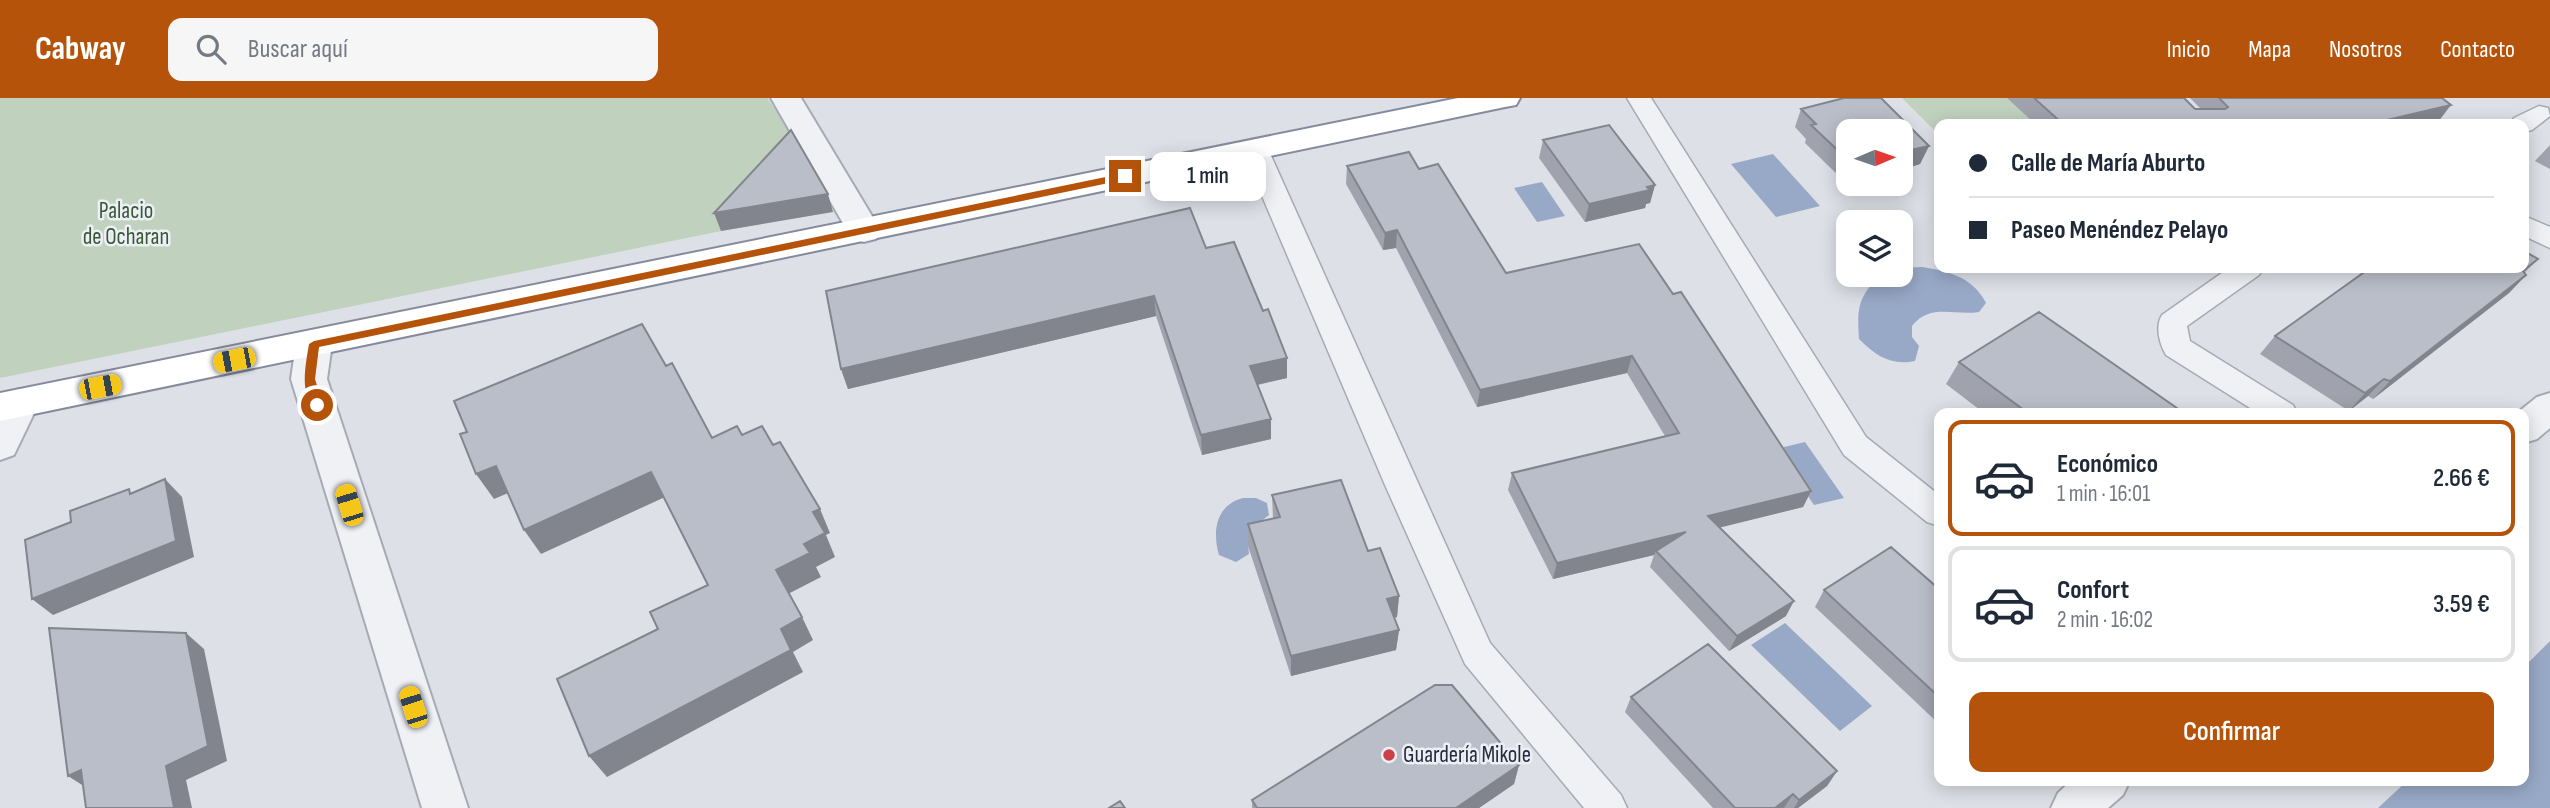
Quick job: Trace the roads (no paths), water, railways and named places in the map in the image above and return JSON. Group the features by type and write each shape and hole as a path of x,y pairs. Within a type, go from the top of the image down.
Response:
{"highway":[{"path":"10,405 1505,98"}],"street":[{"path":"786,98 864,231"},
{"path":"314,344 309,379 445,808"},
{"path":"0,445 10,405"},
{"path":"2529,425 2550,407"},
{"path":"2074,808 2100,786"}],"lane":[{"path":"1639,98 1855,446 1934,509"},
{"path":"1255,149 1477,653 1608,808"},
{"path":"2529,228 2550,239"},
{"path":"2242,273 2172,322 2176,347 2274,408"}],"water":[{"path":"1773,154 1820,206 1776,217 1731,164"},
{"path":"1542,182 1565,216 1537,222 1514,188"},
{"path":"1913,267 1922,267 1934,270 1934,273 1950,273 1967,281 1986,303 1979,312 1943,312 1919,319 1912,326 1912,337 1919,346 1915,361 1899,362 1884,358 1859,339 1860,304 1870,287 1913,287"},
{"path":"1805,442 1844,498 1814,505 1776,449"},
{"path":"1243,498 1256,498 1267,503 1269,515 1253,532 1249,541 1249,554 1236,562 1219,555 1216,528 1227,506"},
{"path":"1785,623 1872,706 1840,731 1751,645"},
{"path":"2550,641 2550,808 2378,808 2402,786 2529,786 2529,662"}],"place":[{"name":"Guardería Mikole","path":"1389,755"}],"park label":[{"name":"Palacio de Ocharan","path":"126,224"}]}
